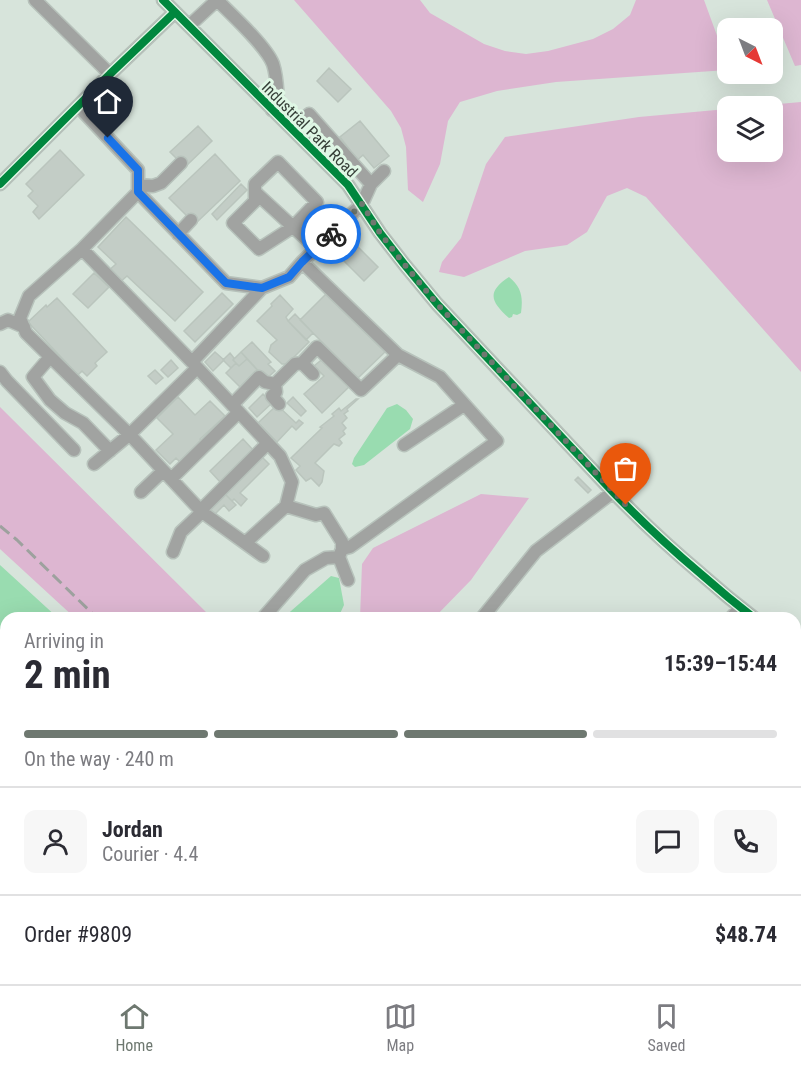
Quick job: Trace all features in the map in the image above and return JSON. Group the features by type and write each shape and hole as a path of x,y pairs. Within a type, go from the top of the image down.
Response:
{"street":[{"path":"35,0 110,74"},
{"name":"Industrial Park Road","path":"163,0 348,185 380,233 437,304 613,492 656,535 746,612"},
{"path":"190,25 217,0 267,52 276,77 278,101 272,110"},
{"path":"1,181 175,12"},
{"path":"78,106 138,170 138,189 226,283 262,288"},
{"path":"293,130 309,114 371,184"},
{"path":"278,162 316,202 293,227 259,249 232,223 255,201 255,184 278,162"},
{"path":"181,163 161,183 138,189 82,249 29,296 20,318 26,333 129,435 201,512 263,556"},
{"path":"94,464 129,435 195,365 262,288 289,277 362,204 371,184 384,171"},
{"path":"255,192 316,248"},
{"path":"178,234 191,220"},
{"path":"82,249 280,456 292,483 286,506 245,543"},
{"path":"268,612 305,570 350,547 497,441 440,377 398,355 302,262"},
{"path":"0,324 8,320 24,327"},
{"path":"274,384 296,364 302,363 317,347 362,390 398,355"},
{"path":"50,357 33,377 52,402 65,413 83,423 110,451"},
{"path":"302,363 313,374"},
{"path":"0,372 74,450"},
{"path":"141,492 167,475 235,409 259,377 265,382 274,384"},
{"path":"274,384 276,392 272,396 279,404"},
{"path":"39,414 52,402"},
{"path":"404,445 464,405"},
{"path":"173,552 181,532 268,443"},
{"path":"487,612 536,551 613,492"},
{"path":"286,506 316,515 324,513 342,542 341,553 348,580"},
{"path":"737,612 740,608"}],"shaded area":[{"path":"294,0 420,0 430,13 484,44 505,51 526,54 548,51 593,39 613,29 630,15 636,0 704,0 717,36 717,71 556,82 497,91 460,102 448,121 440,164 423,202 408,190 406,147 401,128 391,111"},
{"path":"767,0 801,0 801,65 795,66 783,38 783,18 775,18"},
{"path":"801,102 801,372 646,197 627,188 607,196 587,232 567,245 525,251 464,277 439,272 442,262 461,238 486,164 505,137 639,117 717,110 717,162 783,162 783,104"},
{"path":"509,277 519,289 522,302 521,313 513,314 509,318 495,302 494,292"},
{"path":"397,404 413,419 410,429 364,465 355,467 352,464 354,458 387,408"},
{"path":"0,407 206,612 68,612 0,549"},
{"path":"481,494 529,498 471,580 440,612 360,612 362,564 373,548"},
{"path":"0,565 51,612 0,612"},
{"path":"331,576 339,578 344,605 341,612 290,612"}],"building":[{"path":"329,68 351,89 338,102 317,81"},
{"path":"360,121 389,156 374,168 363,155 354,163 346,153 350,150 340,137"},
{"path":"198,126 212,141 185,167 170,152"},
{"path":"60,150 84,175 39,219 33,212 38,206 28,196 33,191 26,184"},
{"path":"215,154 240,181 195,224 169,198"},
{"path":"241,184 247,190 217,220 212,214"},
{"path":"126,217 203,292 175,321 127,276 119,283 107,272 116,264 98,247"},
{"path":"350,239 378,267 364,281 336,253"},
{"path":"94,273 109,287 88,308 73,294"},
{"path":"329,291 387,350 358,378 300,320"},
{"path":"222,293 233,304 195,342 184,331"},
{"path":"280,295 293,309 286,317 288,321 309,342 287,364 282,364 269,352 271,345 277,340 257,321"},
{"path":"57,298 107,352 95,363 97,366 87,376 82,371 78,375 28,322"},
{"path":"295,314 313,333 306,340 288,321"},
{"path":"252,342 271,362 268,364 275,371 266,379 241,352"},
{"path":"215,352 224,360 213,371 205,362"},
{"path":"241,352 247,359 239,366 233,360"},
{"path":"230,353 236,363 231,368 223,360"},
{"path":"325,357 352,384 322,413 304,394 324,376 314,366"},
{"path":"247,359 259,372 242,389 226,373 236,363 239,366"},
{"path":"171,360 178,368 168,377 161,370"},
{"path":"155,370 163,378 156,384 148,376"},
{"path":"263,394 272,403 257,417 249,408"},
{"path":"178,397 195,415 210,401 225,416 200,439 202,442 181,463 176,458 170,464 156,450 173,434 157,418"},
{"path":"293,397 306,411 301,416 287,403"},
{"path":"358,399 344,414 347,418 342,423 346,428 343,431 345,434 339,439 342,443 339,446 334,444 315,463 324,471 322,482 319,486 311,478 306,481 296,470 300,466 291,458 322,428 320,427 334,416 332,414 339,408 341,411"},
{"path":"277,405 296,423 299,420 303,423 296,430 292,426 277,442 258,423"},
{"path":"243,439 254,451 221,483 210,471"},
{"path":"262,457 269,464 240,493 247,499 241,506 225,494"},
{"path":"578,477 591,490 588,493 575,480"},
{"path":"223,492 236,505 229,511 224,505 214,515 207,508"}],"railway":[{"path":"0,526 91,612"}],"cycle path":[{"path":"163,0 348,185 380,233 437,304 613,492 678,554 746,612"},
{"path":"0,184 175,12"}],"way so far":[{"path":"331,234 362,204 380,233 437,304 626,505"}],"route":[{"path":"108,138 138,170 138,192 226,283 262,288 289,277 331,234"}]}
